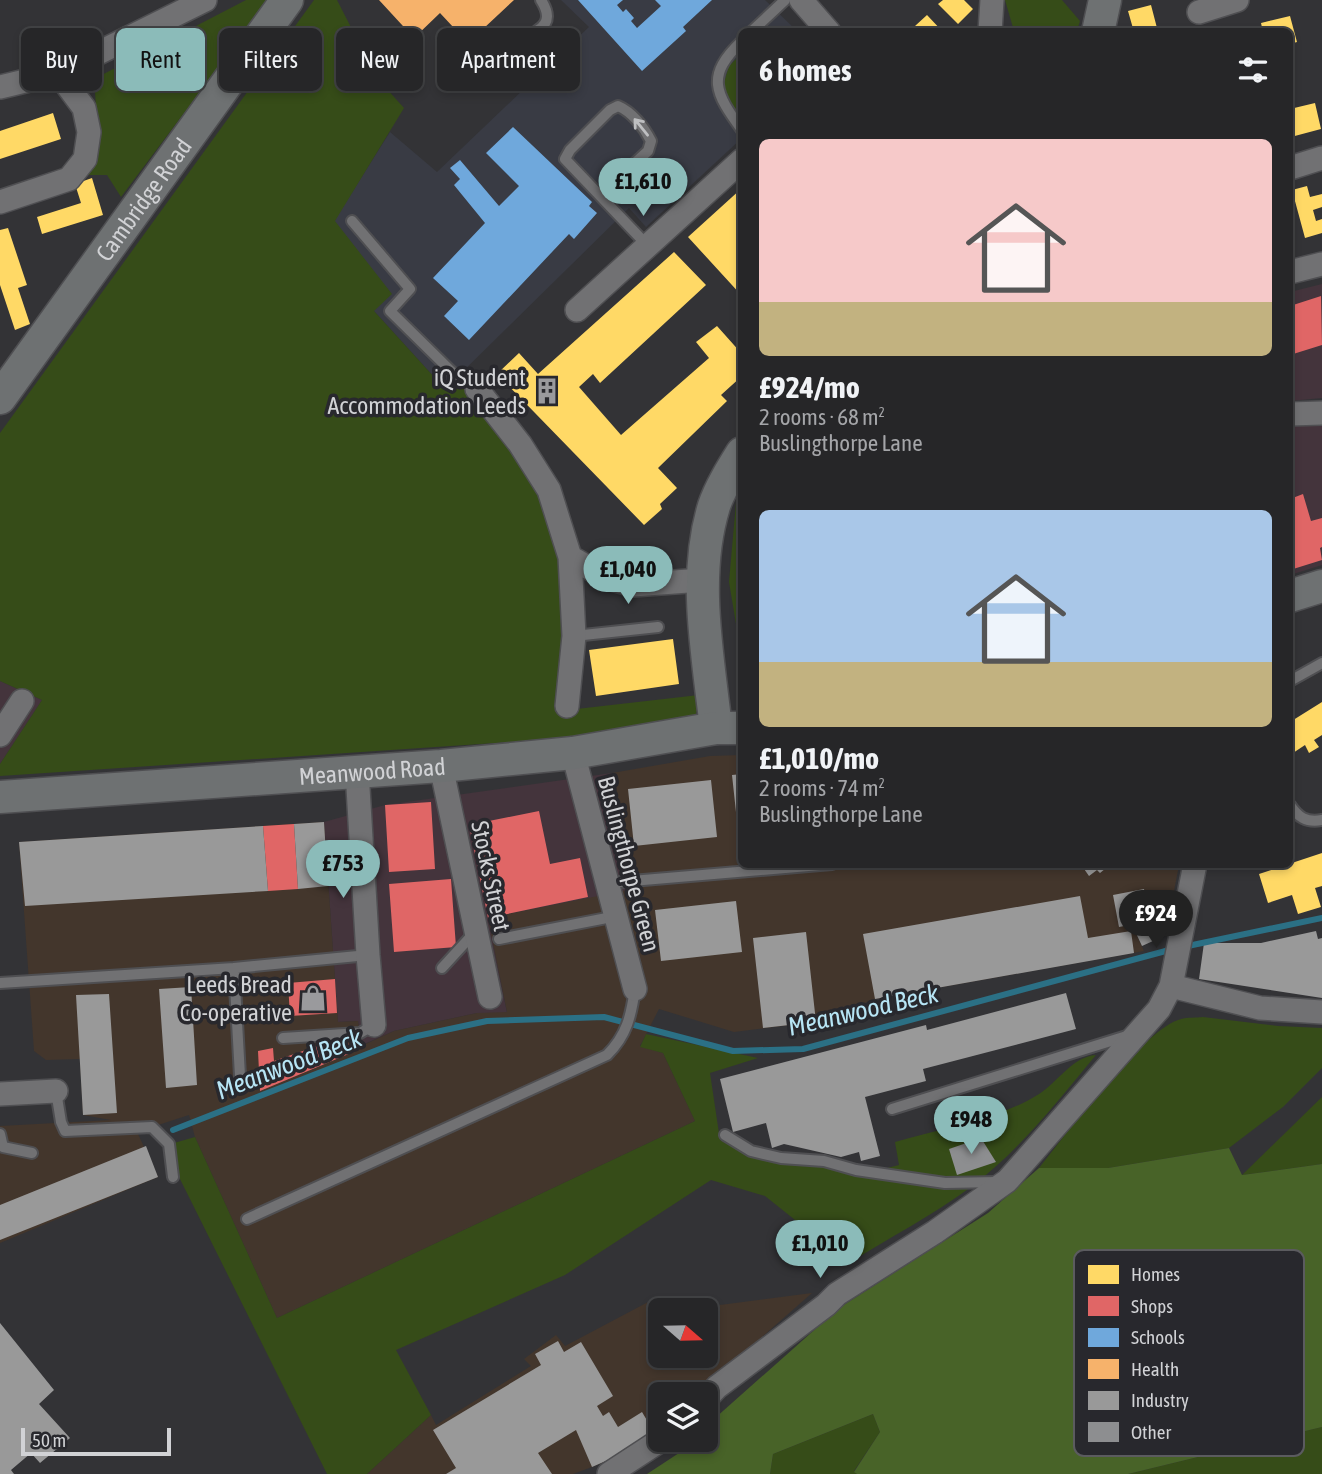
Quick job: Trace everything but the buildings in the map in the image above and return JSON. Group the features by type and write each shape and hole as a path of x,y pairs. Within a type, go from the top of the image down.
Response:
{"street":[{"path":"102,51 205,0"},
{"name":"Cambridge Road","path":"0,398 287,0"},
{"path":"990,28 992,0"},
{"path":"1099,28 1105,0"},
{"path":"1200,15 1237,0"},
{"path":"0,87 21,82"},
{"path":"0,202 69,179 85,159 89,132 85,108 72,91"},
{"path":"1293,167 1322,158"},
{"path":"577,310 646,244 738,164"},
{"path":"1293,271 1322,264"},
{"path":"477,390 520,444 549,490 570,557 574,636 567,706"},
{"path":"1293,414 1322,413"},
{"path":"729,728 702,580 706,543 715,504 738,461"},
{"path":"570,557 605,576 633,585 702,580"},
{"path":"1293,595 1322,586"},
{"path":"0,735 22,701"},
{"name":"Meanwood Road","path":"0,797 441,766 573,752 729,728"},
{"name":"Buslingthorpe Green","path":"573,752 617,916 633,999"},
{"name":"Stocks Street","path":"441,766 490,997"},
{"path":"357,771 374,1025"},
{"path":"718,1387 834,1291 935,1232 1007,1181 1159,1009 1172,981 1194,868"},
{"path":"1172,981 1260,1008 1322,1012"},
{"path":"0,1094 56,1091"},
{"path":"609,1474 648,1449"}],"lane":[{"path":"541,0 548,18 542,28"},
{"path":"755,28 785,0"},
{"path":"738,45 724,60 718,86 720,98 738,124"},
{"path":"600,195 648,151 651,141 626,109 618,106 610,110 570,150 565,159 646,244"},
{"path":"352,221 410,289 390,311 452,372 477,390"},
{"path":"574,636 658,627"},
{"path":"1293,679 1322,663"},
{"path":"1293,809 1306,821 1322,820"},
{"path":"608,883 785,868"},
{"path":"499,939 617,916"},
{"path":"442,968 476,930"},
{"path":"0,983 234,968 368,955"},
{"path":"234,968 240,1076"},
{"path":"247,1219 607,1055 622,1040 633,999"},
{"path":"283,1038 360,1034 374,1025"},
{"path":"892,1109 1137,1033"},
{"path":"56,1091 65,1131 152,1127 169,1144 173,1178"},
{"path":"0,1134 3,1147 32,1153"},
{"path":"725,1135 751,1151 781,1158 824,1161 856,1170 945,1183 1007,1181"}],"shaded area":[{"path":"561,0 765,0 794,28 738,28 738,142 646,227 629,208 445,389 374,311 334,221 390,132 437,172 522,91 580,91 580,36 589,27"},
{"path":"1322,284 1322,398 1293,401 1293,291"},
{"path":"1322,422 1322,565 1293,574 1293,425"},
{"path":"0,681 42,700 0,764"},
{"path":"738,755 738,868 1178,868 1170,912 1134,929 1144,951 875,999 816,1022 734,1032 659,1009 640,1046 663,1053 695,1121 277,1318 195,1137 189,1115 152,1127 124,1122 138,1134 158,1177 0,1243 0,1126 111,1120 83,1115 80,1059 46,1060 34,1051 19,842 324,822 338,1022 358,1021 362,1045 348,1052 394,1031 477,1013 507,1012 488,918 628,890 613,832 612,773 710,756"},
{"path":"612,773 613,832 628,891 488,918 507,1013 477,1013 394,1031 362,1045 358,1021 338,1022 324,822 385,805"},
{"path":"812,1293 711,1382 648,1382 648,1435 592,1467 573,1474 367,1474 431,1415 436,1425 531,1366 524,1359 556,1335 565,1346 648,1302 648,1368 718,1368 718,1305"}],"green space":[{"path":"246,0 269,0 248,28 219,28 219,67 205,85 205,28 192,28"},
{"path":"314,0 337,0 351,28 336,28 336,91 389,91 404,108 335,221 392,294 374,311 445,389 457,377 512,444 541,491 567,574 559,711 699,695 695,721 572,738 0,776 0,764 42,700 0,681 0,433 248,91 322,91 322,28 294,28"},
{"path":"1005,0 1062,0 1080,21 1078,28 1013,28"},
{"path":"738,57 738,112 727,100 722,89 729,66"},
{"path":"116,68 116,91 201,91 121,197 107,175 81,175 98,132 95,91 102,91 102,75"},
{"path":"737,491 738,636 729,582"},
{"path":"1203,1017 1322,1028 1322,1068 1283,1107 1229,1148 1108,1168 1039,1168 1106,1084 1147,1041 1181,1019"},
{"path":"646,1034 758,1058 710,1073 720,1140 743,1153 776,1163 822,1165 860,1175 899,1165 895,1142 969,1122 1023,1103 1046,1089 1080,1060 1096,1055 1037,1125 989,1173 942,1207 849,1263 765,1196 711,1180 565,1275 396,1350 431,1415 367,1474 327,1474 177,1173 174,1143 195,1137 277,1318 695,1121 663,1053 640,1047"},
{"path":"1322,1097 1322,1164 1242,1175"},
{"path":"1229,1148 1242,1175 1322,1164 1322,1427 1304,1431 1304,1250 1074,1250 1074,1456 1202,1456 1128,1474 857,1474 854,1472 880,1432 873,1414 773,1454 770,1474 647,1474 680,1452 718,1452 718,1415 839,1308 988,1213 1039,1168 1108,1168"},
{"path":"873,1414 880,1432 854,1471 857,1474 770,1474 773,1454"},
{"path":"1322,1427 1322,1474 1128,1474 1202,1456 1304,1456 1304,1431"}],"waterway":[{"name":"Meanwood Beck","path":"1183,947 1322,918"},
{"name":"Meanwood Beck","path":"173,1130 408,1038 487,1021 604,1017 733,1051 803,1049 1173,949"}],"place":[{"name":"iQ Student Accommodation Leeds","path":"547,391"},
{"name":"Leeds Bread Co-operative","path":"313,998"}]}
